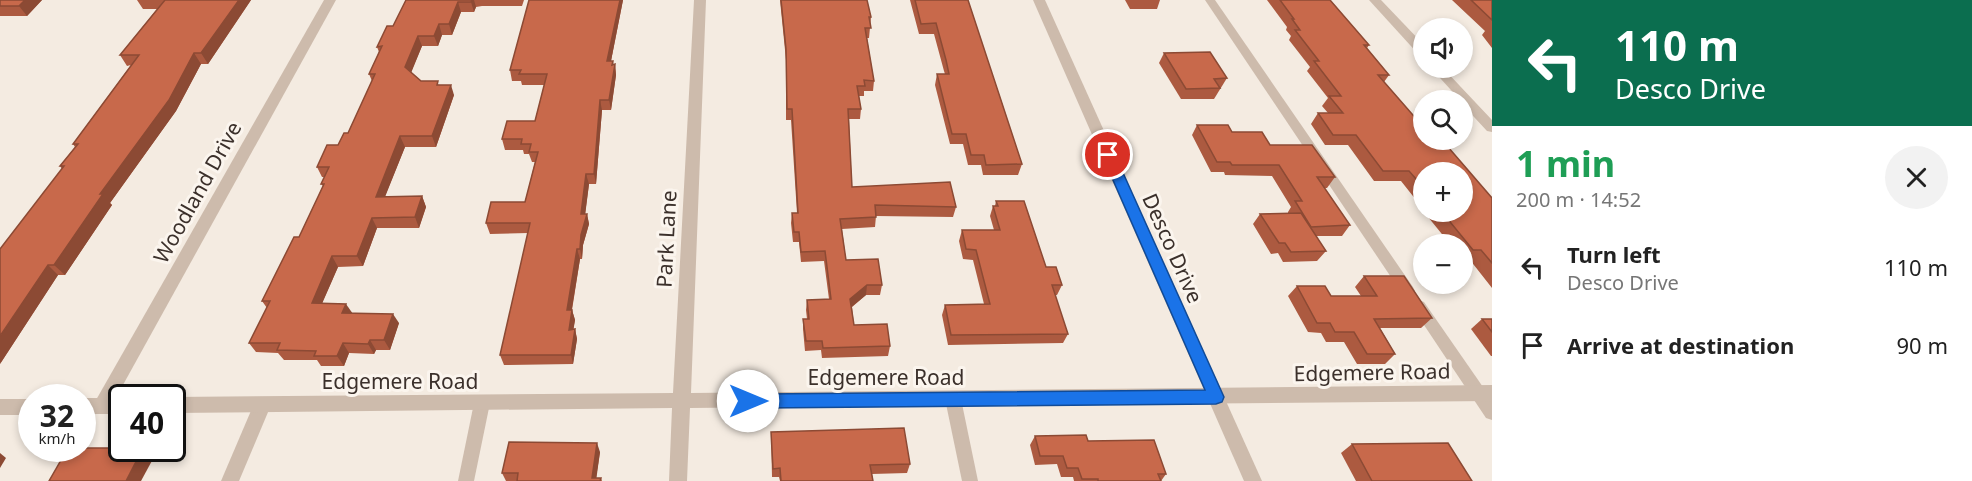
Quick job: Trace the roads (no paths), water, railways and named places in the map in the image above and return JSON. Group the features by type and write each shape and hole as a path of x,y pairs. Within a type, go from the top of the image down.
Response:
{"street":[{"name":"Woodland Drive","path":"102,406 330,0"},
{"name":"Park Lane","path":"678,481 700,0"},
{"name":"Desco Drive","path":"1039,0 1253,481"},
{"path":"1375,0 1413,41"},
{"path":"1446,78 1492,128"},
{"name":"Edgemere Road","path":"186,405 1485,393"},
{"path":"230,481 262,405"},
{"path":"96,406 108,406"},
{"path":"0,407 18,407"}],"lane":[{"path":"1210,0 1485,393 1492,413"},
{"path":"953,399 970,481"},
{"path":"466,481 483,403"}]}
